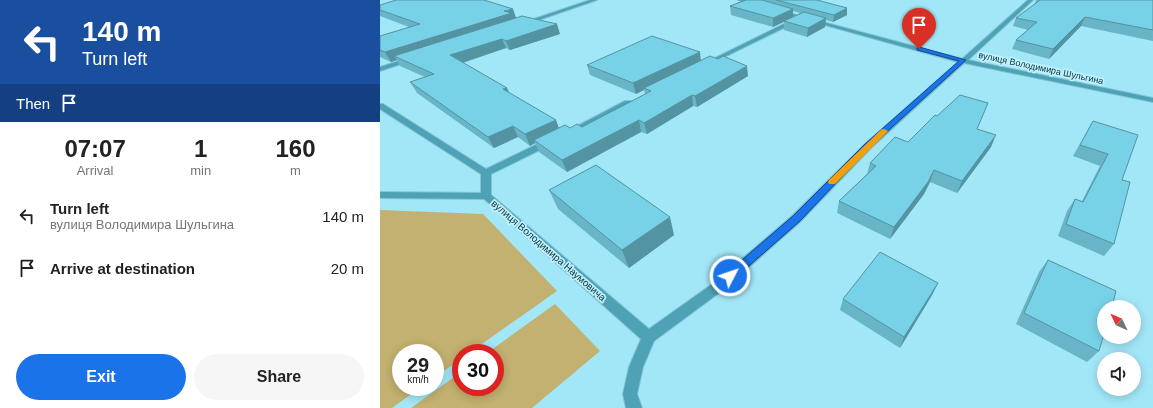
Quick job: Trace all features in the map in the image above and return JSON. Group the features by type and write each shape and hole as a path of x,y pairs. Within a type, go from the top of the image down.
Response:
{"street":[{"path":"516,26 595,0"},
{"path":"740,0 763,6"},
{"path":"634,408 630,394 636,367 648,337 719,286 790,224 868,146 1027,1"},
{"name":"вулиця Володимира Шульгина","path":"771,9 963,60 1153,100"},
{"path":"696,70 802,17"},
{"path":"380,68 418,57"},
{"path":"380,106 486,173 632,101"},
{"name":"вулиця Володимира Наумовича","path":"486,173 486,196 648,337"},
{"path":"380,196 486,196"}],"shaded area":[{"path":"380,210 483,214 557,291 482,344 452,344 452,365 444,371 444,344 392,344 392,396 409,396 392,408 380,408"},
{"path":"555,304 600,351 532,408 411,408 428,396 444,396 444,384 452,378 452,396 504,396 504,344 499,344"}],"building":[{"path":"396,0 484,0 513,9 504,11 512,13 385,52 380,50 380,36 420,24 380,10 380,5"},
{"path":"746,0 762,0 793,9 773,18 730,6"},
{"path":"776,0 817,0 847,8 834,15"},
{"path":"1040,0 1153,0 1153,30 1085,17 1053,49 1016,40 1037,22 1016,18"},
{"path":"804,12 826,18 808,28 784,21"},
{"path":"522,16 557,24 506,41 502,39 450,55 507,88 503,89 556,120 525,134 513,126 488,137 410,82 434,74 394,56"},
{"path":"652,36 700,52 633,83 587,65"},
{"path":"710,56 718,59 723,56 747,66 695,96 692,95 644,123 639,120 562,160 534,140 565,125 570,128 577,124 582,127 651,91 644,88"},
{"path":"960,95 988,103 977,129 996,135 962,181 934,170 928,182 894,227 839,201 876,166 870,163 895,137 908,142 935,115 937,116"},
{"path":"1093,121 1138,135 1122,180 1130,182 1114,244 1066,224 1075,199 1083,202 1108,154 1080,145"},
{"path":"596,165 670,217 622,250 549,190"},
{"path":"880,252 938,283 904,337 843,299"},
{"path":"1048,260 1116,291 1114,300 1097,300 1097,344 1101,344 1099,351 1024,313"}],"slow traffic":[{"path":"832,182 884,131"}],"route":[{"path":"730,276 796,219 868,146 963,60 919,49"}]}
